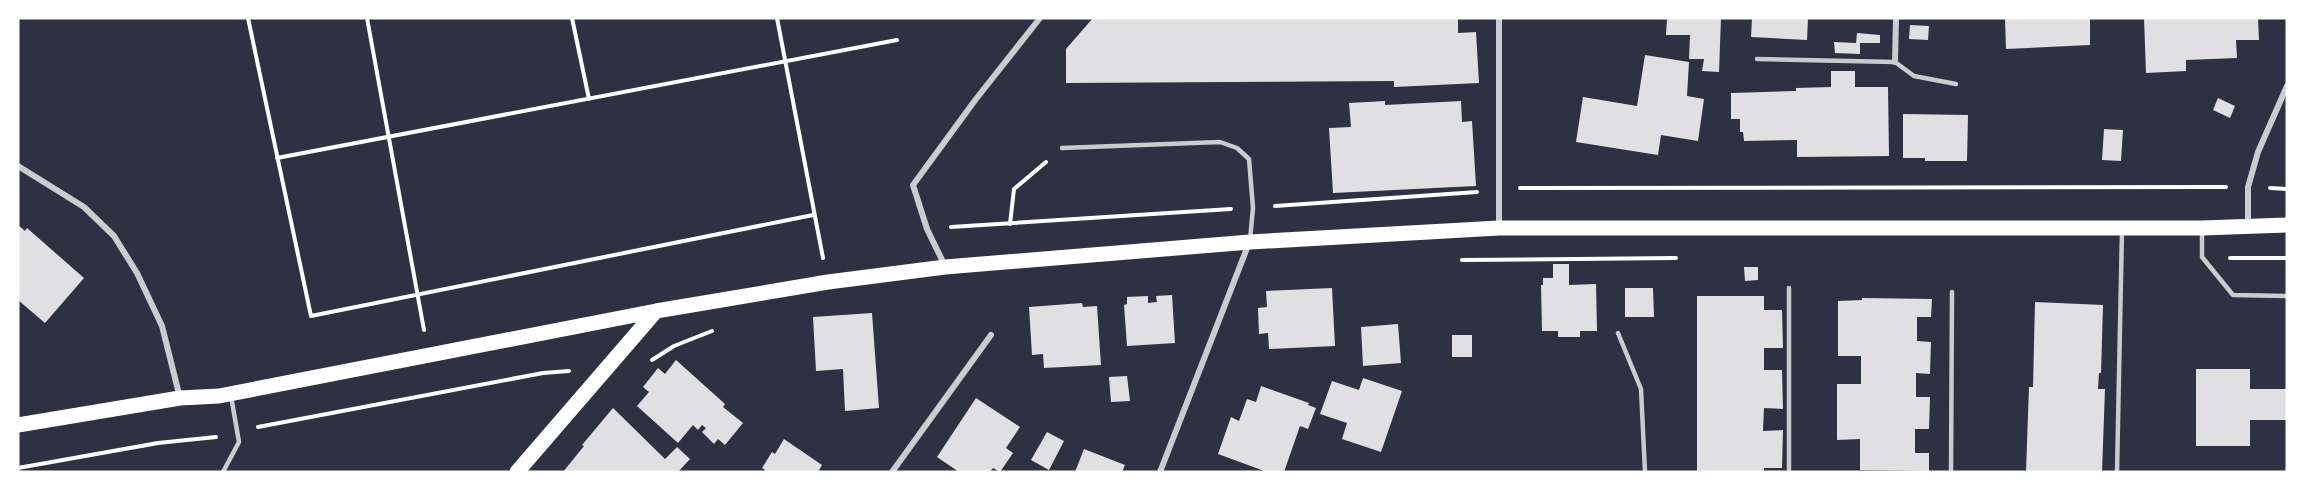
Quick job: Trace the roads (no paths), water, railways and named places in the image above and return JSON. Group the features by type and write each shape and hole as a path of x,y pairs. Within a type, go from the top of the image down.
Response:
{"main road":[{"path":"18,425 180,398 231,393 656,311 828,282 945,267 1250,242 1499,228 2202,228 2287,225"},
{"path":"518,472 656,311"}],"street":[{"path":"945,267 927,229 913,185 976,99 1040,18"},
{"path":"1499,228 1500,18"},
{"path":"1895,62 1896,18"},
{"path":"2248,226 2248,187 2258,152 2287,86"},
{"path":"18,166 84,207 114,236 137,273 162,327 180,398"},
{"path":"1160,472 1250,242"},
{"path":"892,472 991,334"}],"lane":[{"path":"1757,59 1895,62 1914,76 1956,84"},
{"path":"1062,148 1220,142 1237,148 1249,159 1253,208 1250,242"},
{"path":"2117,472 2122,228"},
{"path":"2202,228 2202,257 2234,295 2287,296"},
{"path":"1789,288 1789,472"},
{"path":"1951,472 1952,292"},
{"path":"1618,333 1641,389 1645,472"},
{"path":"223,472 239,442 231,393"}]}
